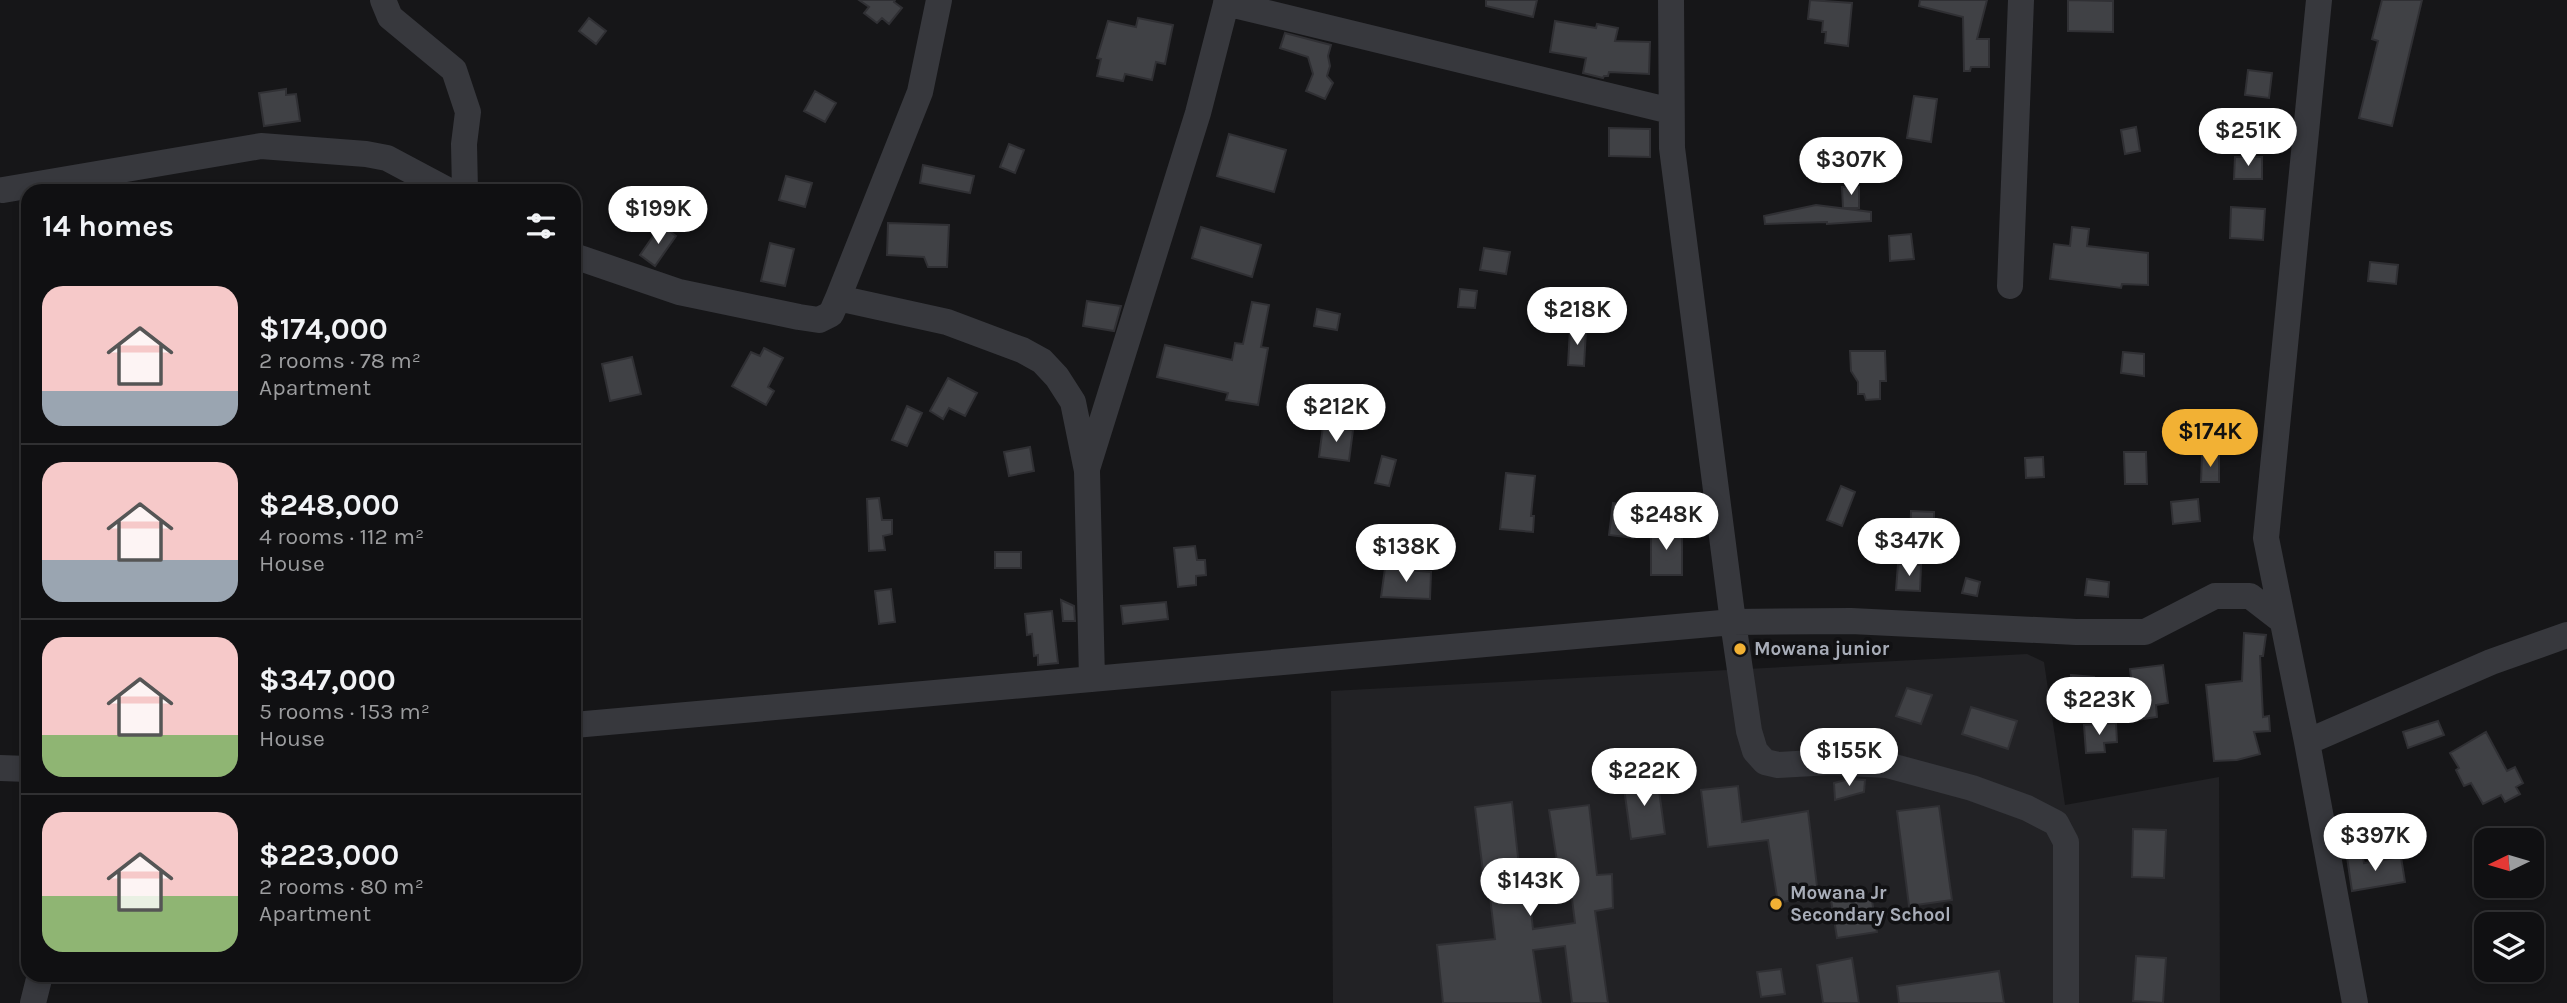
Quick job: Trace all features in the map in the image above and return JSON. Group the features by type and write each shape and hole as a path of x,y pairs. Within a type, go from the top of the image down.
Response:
{"street":[{"path":"383,0 390,17 454,70 468,113 464,144 465,184"},
{"path":"581,259 679,292 819,320 831,314 920,92 939,0"},
{"path":"1671,0 1672,148 1733,622 1749,731 1755,751 1765,762 1778,765 1831,762 1887,765 1972,788 2056,822 2066,842 2066,1003"},
{"path":"2010,286 2021,0"},
{"path":"2319,0 2266,538 2355,1003"},
{"path":"1087,471 1198,113 1227,1 1671,111"},
{"path":"36,184 261,146 387,158 436,184"},
{"path":"1,190 21,187"},
{"path":"838,298 947,322 1022,350 1042,361 1057,377 1073,402 1087,471 1092,679"},
{"path":"581,724 1733,622 1852,621 2076,632 2145,632 2215,596 2250,596 2281,620"},
{"path":"2307,742 2491,662 2567,635"},
{"path":"0,768 21,769"},
{"path":"33,1003 38,982"}],"shaded area":[{"name":"Mowana Jr Secondary School","path":"2027,654 2044,662 2065,805 2219,777 2220,1003 1333,1003 1331,691"}],"building":[{"path":"859,0 895,0 902,8 889,24 882,18 877,23 864,13 869,7"},
{"path":"1486,0 1537,0 1533,17 1486,6"},
{"path":"1810,0 1852,3 1848,46 1825,43 1823,21 1808,19"},
{"path":"1920,0 1987,0 1977,39 1989,39 1989,67 1971,67 1970,71 1964,71 1963,17 1919,6"},
{"path":"2068,0 2113,1 2113,32 2068,31"},
{"path":"2382,0 2422,0 2392,126 2359,118 2378,41 2372,39"},
{"path":"589,18 606,31 596,44 579,31"},
{"path":"1138,18 1173,25 1165,64 1156,62 1152,80 1125,74 1123,81 1097,76 1101,59 1097,58 1108,21 1136,27"},
{"path":"1555,21 1596,28 1597,24 1618,28 1615,41 1650,42 1649,74 1609,72 1608,76 1603,78 1583,73 1586,58 1550,52"},
{"path":"1285,33 1331,45 1327,76 1333,83 1325,99 1306,91 1313,74 1308,57 1280,48"},
{"path":"2248,70 2272,73 2269,98 2245,95"},
{"path":"286,89 286,95 296,94 300,121 264,126 259,93"},
{"path":"815,91 836,103 825,122 804,111"},
{"path":"1914,96 1937,99 1931,142 1907,138"},
{"path":"2136,127 2140,151 2125,154 2121,130"},
{"path":"1609,128 1650,129 1650,157 1609,156"},
{"path":"1229,134 1286,150 1274,192 1217,176"},
{"path":"1009,144 1024,150 1015,173 1000,167"},
{"path":"2235,157 2262,157 2262,179 2234,179"},
{"path":"923,165 974,176 970,193 920,183"},
{"path":"786,176 812,183 805,207 779,200"},
{"path":"1842,187 1859,187 1859,208 1843,208"},
{"path":"1816,205 1871,212 1871,221 1765,224 1764,216"},
{"path":"2231,207 2265,209 2263,240 2230,238"},
{"path":"888,223 949,225 947,267 928,267 924,257 887,255"},
{"path":"661,225 676,236 655,266 640,255"},
{"path":"1201,227 1261,245 1252,277 1192,258"},
{"path":"2072,227 2089,229 2087,246 2148,253 2148,285 2122,284 2121,288 2050,279 2054,244 2070,246"},
{"path":"1911,234 1914,259 1890,261 1889,236"},
{"path":"770,243 794,249 785,286 761,281"},
{"path":"1484,248 1510,252 1506,274 1480,270"},
{"path":"2370,262 2398,265 2396,284 2368,281"},
{"path":"1460,289 1477,291 1475,308 1458,307"},
{"path":"1087,301 1121,306 1114,331 1083,326"},
{"path":"1252,302 1269,305 1261,347 1268,348 1258,405 1226,400 1228,393 1157,377 1165,345 1232,360 1235,343 1243,344"},
{"path":"1317,309 1340,314 1337,330 1314,326"},
{"path":"1570,329 1586,330 1584,366 1568,365"},
{"path":"764,348 783,358 768,387 774,391 766,405 732,386 751,352 760,356"},
{"path":"1850,351 1885,351 1886,381 1880,381 1880,399 1866,400 1864,394 1858,394 1858,382 1851,371"},
{"path":"2123,352 2144,354 2144,376 2121,373"},
{"path":"632,357 641,394 610,401 602,364"},
{"path":"948,378 977,393 965,416 949,408 943,419 930,411"},
{"path":"907,406 922,413 907,446 892,440"},
{"path":"1323,426 1353,430 1349,461 1319,457"},
{"path":"1030,447 1034,471 1009,476 1004,452"},
{"path":"2124,452 2146,452 2147,484 2125,484"},
{"path":"1382,456 1396,460 1389,486 1375,483"},
{"path":"2202,456 2219,456 2219,482 2201,482"},
{"path":"2043,457 2044,477 2026,478 2025,458"},
{"path":"1506,473 1535,476 1531,516 1534,516 1533,532 1500,529"},
{"path":"1841,486 1855,492 1842,526 1827,520"},
{"path":"879,498 882,520 892,520 892,534 883,536 885,550 869,551 867,499"},
{"path":"2198,499 2200,521 2173,524 2171,502"},
{"path":"1613,503 1637,507 1633,538 1609,535"},
{"path":"1911,511 1934,512 1934,547 1910,547"},
{"path":"1651,529 1682,530 1682,575 1651,575"},
{"path":"1195,546 1197,560 1205,560 1206,575 1196,576 1196,585 1178,587 1174,548"},
{"path":"995,552 1021,552 1021,568 995,568"},
{"path":"1898,564 1921,565 1920,591 1896,590"},
{"path":"1385,568 1431,572 1430,599 1381,597"},
{"path":"1966,578 1980,582 1977,596 1962,593"},
{"path":"2087,579 2109,582 2108,597 2085,595"},
{"path":"891,589 895,622 879,624 875,591"},
{"path":"1061,600 1074,606 1075,621 1063,621"},
{"path":"1166,602 1168,619 1123,624 1121,606"},
{"path":"1052,611 1058,663 1038,665 1038,655 1034,656 1032,634 1027,635 1025,614"},
{"path":"2244,633 2266,635 2263,656 2260,656 2263,717 2269,716 2270,731 2254,732 2260,754 2237,760 2214,761 2206,685 2242,681"},
{"path":"2163,665 2168,703 2156,705 2157,717 2136,720 2130,669"},
{"path":"2071,675 2094,677 2092,705 2069,703"},
{"path":"1907,688 1932,695 1921,724 1896,716"},
{"path":"1971,707 2017,721 2008,749 1962,734"},
{"path":"2438,721 2444,735 2408,748 2403,732"},
{"path":"2116,723 2117,742 2104,743 2105,752 2086,753 2084,725"},
{"path":"2486,732 2507,771 2515,767 2523,783 2516,787 2520,794 2505,802 2501,795 2483,804 2471,783 2464,786 2456,770 2459,768 2450,753"},
{"path":"1657,776 1665,834 1631,839 1623,781"},
{"path":"1849,779 1865,780 1864,792 1835,800 1834,783"},
{"path":"1738,786 1742,822 1808,811 1818,895 1778,903 1768,840 1708,847 1701,790"},
{"path":"1512,802 1522,894 1529,893 1533,929 1575,923 1568,867 1558,868 1549,810 1589,805 1597,875 1612,874 1613,908 1595,911 1608,1003 1572,1003 1565,946 1533,950 1541,1003 1443,1003 1437,945 1495,939 1475,807"},
{"path":"1939,806 1952,900 1909,906 1897,811"},
{"path":"2133,829 2166,830 2164,878 2132,877"},
{"path":"2362,854 2364,863 2401,857 2405,882 2352,891 2347,857"},
{"path":"1871,894 1877,932 1837,938 1831,900"},
{"path":"2136,956 2166,958 2163,1003 2133,1001"},
{"path":"1852,958 1859,1003 1823,1003 1817,965"},
{"path":"1781,969 1785,994 1761,997 1757,972"},
{"path":"1999,971 2004,1003 1899,1003 1897,986"}],"place":[{"name":"Mowana junior","path":"1740,649"},
{"name":"Mowana Jr Secondary School","path":"1776,904"}]}
